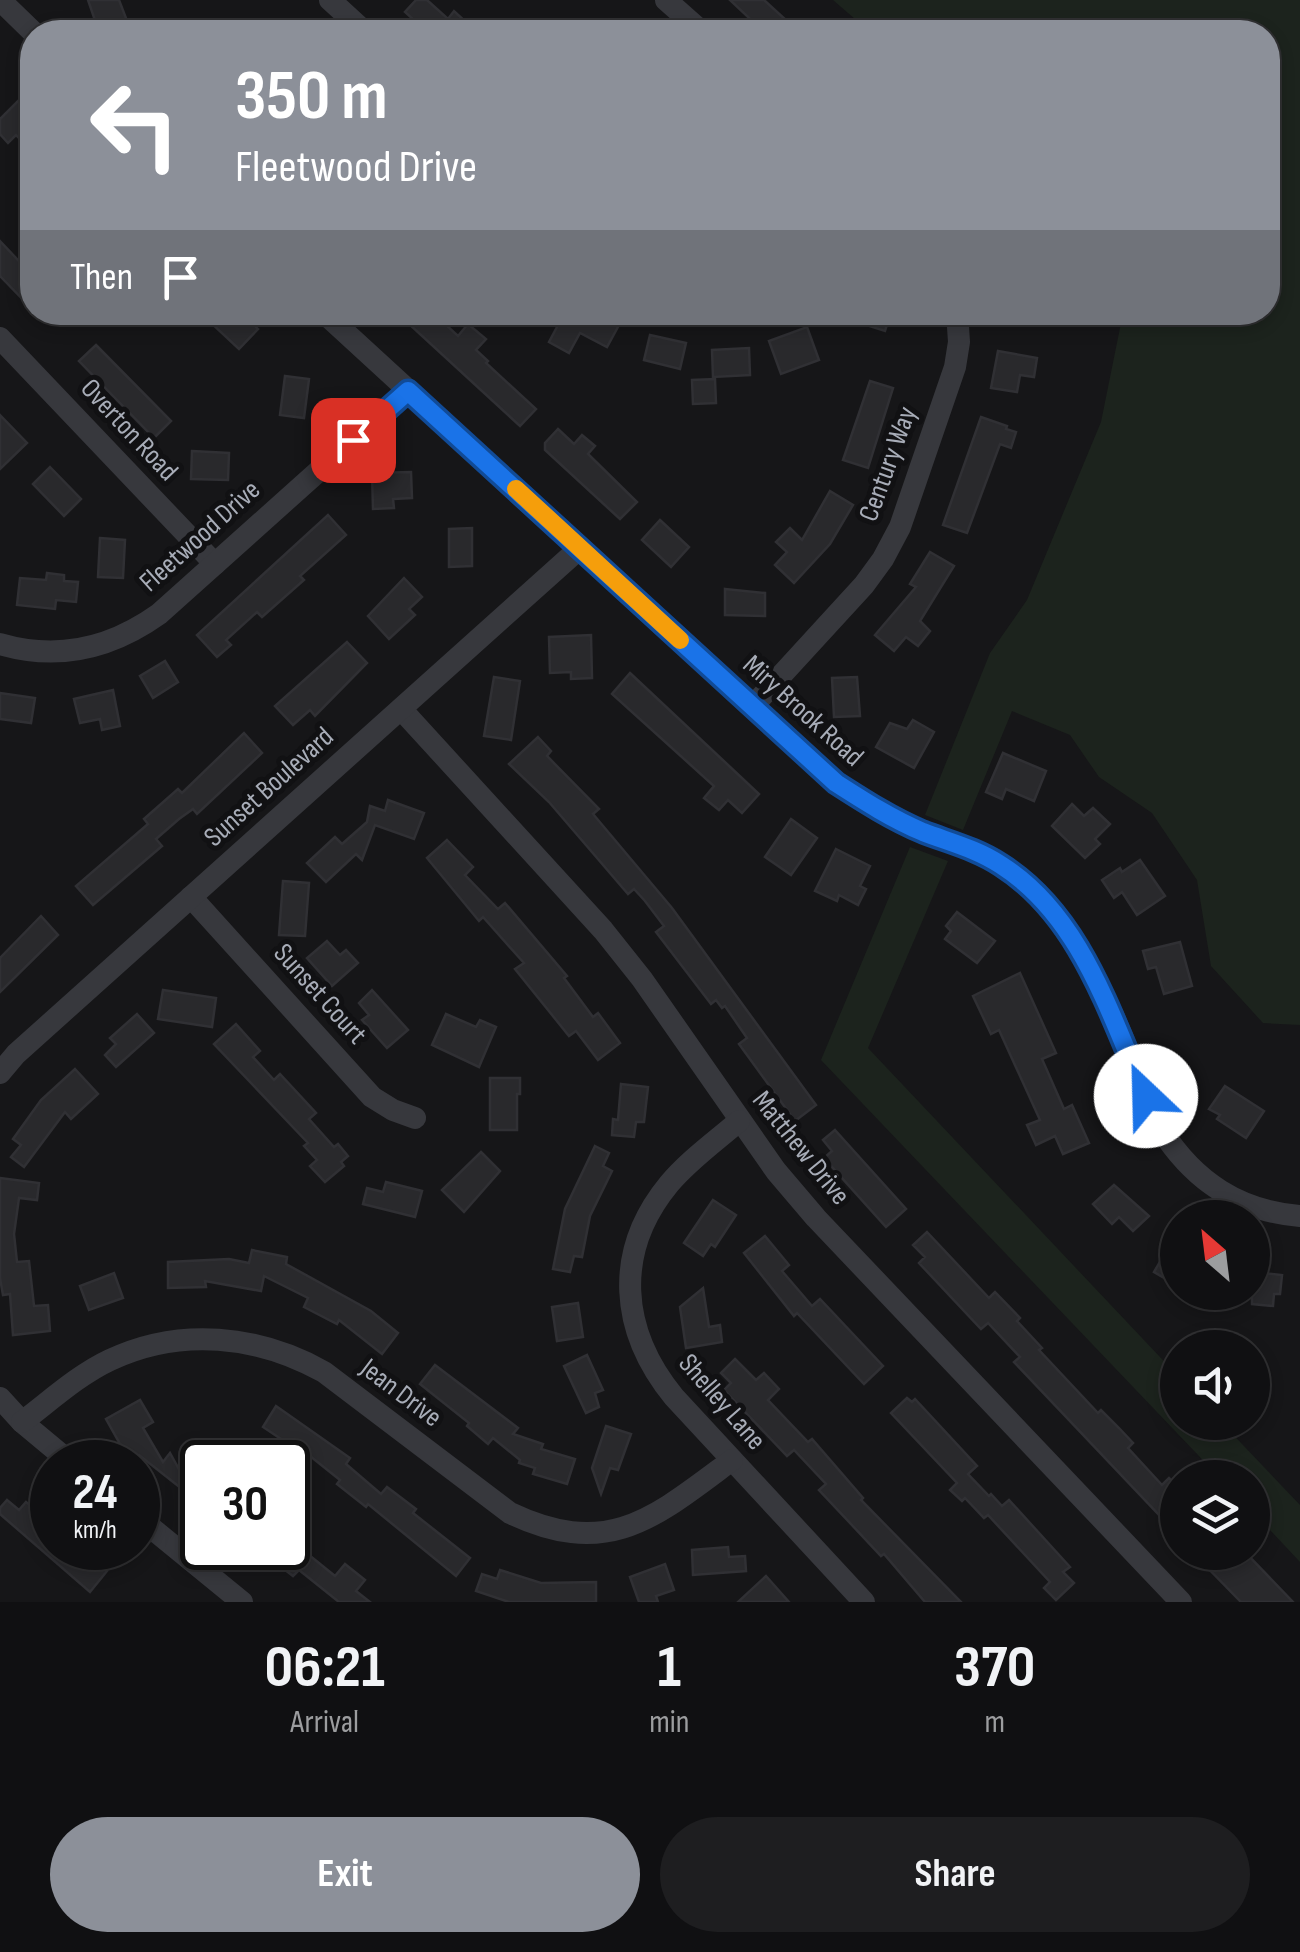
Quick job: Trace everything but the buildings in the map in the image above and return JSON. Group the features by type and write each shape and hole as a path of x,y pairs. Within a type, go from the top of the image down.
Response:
{"street":[{"path":"330,0 352,20"},
{"path":"666,0 688,20"},
{"path":"3,1 21,20"},
{"name":"Miry Brook Road","path":"337,325 836,783 920,831 972,849 1029,885 1052,908 1078,945 1162,1131 1177,1155 1222,1194 1251,1207 1300,1216"},
{"name":"Century Way","path":"752,706 884,559 900,527 954,367 958,325"},
{"name":"Overton Road","path":"0,338 214,564"},
{"name":"Fleetwood Drive","path":"0,644 49,653 78,651 137,630 408,391"},
{"name":"Sunset Boulevard","path":"0,1073 16,1054 580,548"},
{"name":"Matthew Drive","path":"401,708 603,930 651,992 739,1121 816,1218 1181,1602"},
{"name":"Sunset Court","path":"190,897 372,1097 415,1118"},
{"name":"Shelley Lane","path":"739,1121 673,1179 656,1201 634,1248 630,1275 632,1316 643,1353 674,1398 864,1602"},
{"name":"Jean Drive","path":"22,1422 109,1360 171,1341 206,1338 274,1348 306,1362 510,1513 562,1532 593,1534 620,1530 648,1519 732,1460"},
{"path":"0,1398 44,1440"},
{"path":"160,1536 242,1602"}],"shaded area":[{"path":"833,0 1300,0 1300,1025 1263,1023 1211,966 1197,880 1152,813 1099,777 1070,735 1012,711 963,830 925,815 990,653 1027,600 1101,422 1121,325 1280,325 1280,20 856,20"},
{"path":"910,847 948,861 868,1048 1160,1357 1160,1415 821,1060"},
{"path":"1184,1440 1238,1440 1257,1460 1203,1460"},
{"path":"1270,1473 1300,1505 1300,1562 1270,1530"}],"slow traffic":[{"path":"516,489 680,640"}],"route":[{"path":"353,440 408,391 836,783 920,831 972,849 1029,885 1052,908 1083,954 1146,1096"}]}
